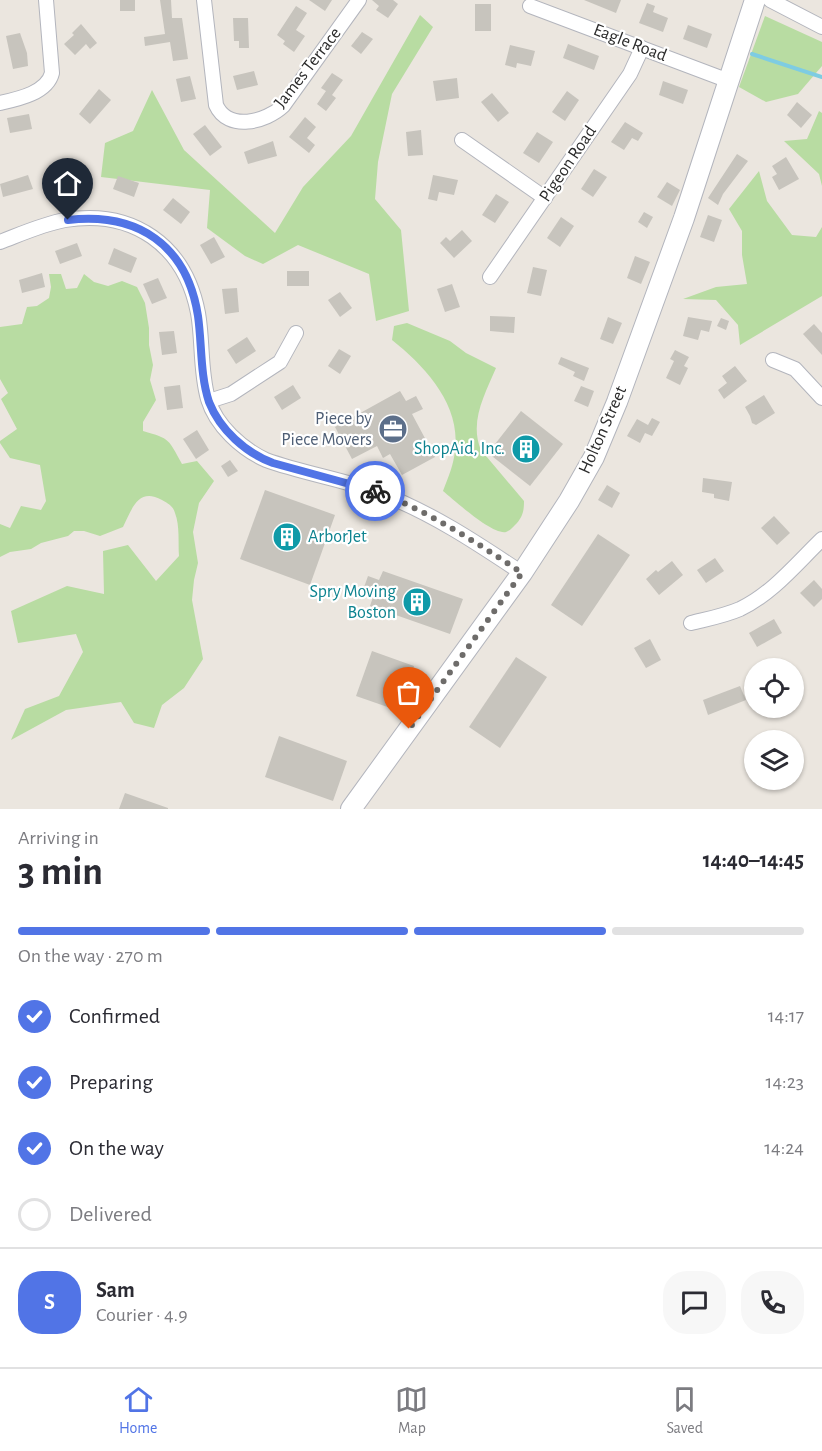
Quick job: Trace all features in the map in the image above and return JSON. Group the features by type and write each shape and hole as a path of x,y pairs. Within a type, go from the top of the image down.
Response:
{"street":[{"path":"0,104 28,94 46,85 50,80 52,73 46,0"},
{"name":"James Terrace","path":"204,0 216,105 225,116 243,123 276,112 283,106 359,0"},
{"name":"Holton Street","path":"351,809 522,573 586,472 617,402 684,218 755,0"},
{"path":"770,0 822,27"},
{"name":"Eagle Road","path":"530,6 729,81"},
{"name":"Pigeon Road","path":"490,277 630,74 642,48"},
{"path":"462,141 545,198"},
{"path":"0,242 61,221 90,218 124,222 155,238 179,264 191,287 198,314 209,401 231,436 254,454 273,463 371,490 401,502 479,545 522,573"},
{"path":"209,401 231,393 280,362 297,333"},
{"path":"773,360 795,369 822,398"},
{"path":"691,624 738,610 754,602 822,539"}],"green space":[{"path":"420,15 433,27 392,94 378,162 375,199 401,230 409,311 376,321 369,274 298,245 263,264 245,256 207,228 210,190 101,177 105,143 133,131 152,90 184,150 275,233 303,187 351,136"},
{"path":"765,16 822,42 822,66 798,94 766,102 739,87"},
{"path":"819,111 822,113 822,186 819,174 784,141 807,139"},
{"path":"759,171 767,201 792,235 816,237 822,227 822,296 740,345 738,325 716,300 683,299 716,287 747,284 742,255 742,231 729,209"},
{"path":"49,274 61,274 66,289 77,288 84,274 94,282 108,286 122,281 137,287 145,303 153,365 150,380 156,400 143,422 143,431 168,441 182,464 197,461 214,481 199,503 193,532 198,563 192,600 203,659 184,688 162,705 154,728 134,723 121,702 66,710 11,740 25,709 59,696 83,652 76,634 18,643 11,611 67,586 104,594 103,551 128,545 156,581 179,556 178,523 173,509 162,500 147,496 141,498 133,507 123,527 100,536 84,531 74,531 68,536 41,543 31,549 10,552 0,557 0,524 10,528 21,506 41,510 46,501 40,465 10,458 0,443 17,429 1,399 8,393 0,379 0,327 22,324 27,307 37,306 49,298 51,287"},
{"path":"407,323 450,341 466,353 496,368 483,398 477,429 481,450 524,501 521,518 506,532 483,523 443,491 454,455 455,433 452,417 446,402 428,374 392,340 394,326"}],"building":[{"path":"120,0 135,0 135,11 120,11"},
{"path":"160,0 171,0 172,18 182,18 188,59 173,61 170,42 145,46 144,37 165,34"},
{"path":"309,0 332,0 325,11"},
{"path":"372,0 393,0 398,4 388,18 376,10 379,6"},
{"path":"584,0 621,0 616,13"},
{"path":"647,3 655,6 653,12 668,18 663,32 639,23"},
{"path":"475,4 491,4 491,31 475,31"},
{"path":"296,6 307,13 296,30 305,36 294,52 283,44 285,41 277,35"},
{"path":"233,18 248,18 249,48 239,48 239,41 234,41"},
{"path":"81,24 97,43 90,49 86,44 75,55 64,44"},
{"path":"688,25 712,34 707,48 683,39"},
{"path":"362,32 373,39 361,54 351,46"},
{"path":"20,33 27,53 28,66 13,69 6,36"},
{"path":"568,44 599,56 594,70 563,58"},
{"path":"510,45 535,51 531,66 517,63 516,68 505,65"},
{"path":"254,71 258,85 237,90 233,76"},
{"path":"332,73 343,80 332,95 336,98 326,111 317,104 326,91 321,88"},
{"path":"190,76 196,99 181,102 176,79"},
{"path":"457,78 459,98 436,101 433,81"},
{"path":"663,81 688,90 683,104 659,95"},
{"path":"99,89 111,100 90,124 79,114"},
{"path":"567,91 579,100 565,121 552,112"},
{"path":"492,93 509,113 498,122 481,102"},
{"path":"797,102 812,115 801,128 787,115"},
{"path":"29,114 32,129 10,133 7,118"},
{"path":"305,117 316,127 307,138 315,145 309,153 289,137"},
{"path":"625,122 643,133 638,141 632,138 624,150 611,142"},
{"path":"205,125 222,147 210,156 193,134"},
{"path":"421,130 423,155 408,156 406,132"},
{"path":"537,132 553,142 539,163 523,153"},
{"path":"273,141 277,156 248,164 244,152"},
{"path":"737,154 748,161 723,194 718,205 708,198"},
{"path":"786,157 799,179 779,190 772,177 777,174 772,166"},
{"path":"594,169 607,177 593,197 581,189"},
{"path":"28,175 33,189 3,197 0,184"},
{"path":"433,175 458,180 454,195 439,192 437,201 428,199"},
{"path":"83,176 85,190 62,193 61,179"},
{"path":"118,176 139,183 134,197 113,189"},
{"path":"667,182 680,190 672,206 657,197"},
{"path":"496,194 509,202 495,223 482,215"},
{"path":"173,198 190,212 181,224 163,210"},
{"path":"644,212 653,217 647,228 638,222"},
{"path":"708,215 722,220 714,242 700,237"},
{"path":"561,217 574,226 560,247 547,238"},
{"path":"462,230 472,241 454,258 440,243 446,237 450,241"},
{"path":"214,237 225,257 211,264 200,245"},
{"path":"77,243 82,256 60,264 55,251"},
{"path":"114,248 137,258 131,273 108,264"},
{"path":"635,256 650,262 641,284 627,278"},
{"path":"533,267 547,270 541,296 527,293"},
{"path":"287,271 309,271 309,286 287,286"},
{"path":"42,273 45,287 22,293 19,280"},
{"path":"158,278 167,298 152,304 143,284"},
{"path":"452,284 460,307 445,312 437,289"},
{"path":"237,288 239,312 225,314 222,289"},
{"path":"340,292 352,308 340,317 328,300"},
{"path":"490,316 515,317 514,333 490,331"},
{"path":"608,317 622,323 613,344 600,339"},
{"path":"688,317 712,321 709,332 701,330 698,340 683,336"},
{"path":"721,318 729,321 726,330 717,326"},
{"path":"814,324 822,333 822,355 803,334"},
{"path":"174,331 177,353 162,355 159,332"},
{"path":"247,337 256,351 236,364 227,350"},
{"path":"339,349 351,356 340,374 328,366"},
{"path":"675,350 689,357 684,366 688,368 680,385 666,378 674,361 670,359"},
{"path":"561,357 589,368 584,381 573,376 575,372 558,364"},
{"path":"735,366 747,381 724,399 718,390 727,383 722,376"},
{"path":"180,385 183,408 167,410 164,387"},
{"path":"293,385 301,398 282,410 274,397"},
{"path":"581,386 594,391 588,407 574,401"},
{"path":"400,391 406,401 416,396 423,409 412,414 435,457 402,475 390,454 383,458 377,446 352,459 335,427"},
{"path":"764,395 775,413 756,425 752,423 745,407"},
{"name":"ShopAid, Inc.","path":"521,411 563,444 530,486 488,453"},
{"path":"652,418 660,422 652,436 645,433 640,443 627,436 637,419 648,425"},
{"path":"197,430 209,450 196,459 183,439"},
{"path":"230,460 238,471 228,477 221,466"},
{"path":"703,478 732,482 729,501 714,498 714,494 702,492"},
{"path":"607,485 620,493 612,508 598,500"},
{"name":"ArborJet","path":"265,490 335,515 310,585 240,559"},
{"path":"774,516 790,533 777,545 761,528"},
{"path":"598,534 630,555 582,626 551,605"},
{"path":"715,558 724,571 706,583 697,570"},
{"path":"672,561 683,575 659,595 646,579"},
{"name":"Spry Moving Boston","path":"383,571 463,599 450,634 370,606 373,597 362,593 368,576 379,580"},
{"path":"814,580 822,589 822,599 814,607 800,593"},
{"path":"774,619 782,633 757,647 749,633"},
{"path":"650,639 661,660 646,668 634,648"},
{"path":"372,651 414,666 407,687 409,687 399,711 356,696"},
{"path":"516,657 547,677 500,748 469,727"},
{"path":"740,686 744,695 744,701 708,715 703,700"},
{"path":"279,736 347,761 333,801 265,777"},
{"path":"125,793 168,808 168,809 119,809"}],"waterway":[{"path":"752,54 822,77"}],"way so far":[{"path":"375,491 401,502 488,550 522,573 409,729"}],"place":[{"name":"Piece by Piece Movers","path":"393,429"},
{"name":"ShopAid, Inc.","path":"526,449"},
{"name":"ArborJet","path":"287,537"},
{"name":"Spry Moving Boston","path":"417,602"}],"route":[{"path":"68,220 99,218 124,222 155,238 174,256 188,279 195,300 209,401 231,436 242,446 260,458 273,463 375,491"}]}
